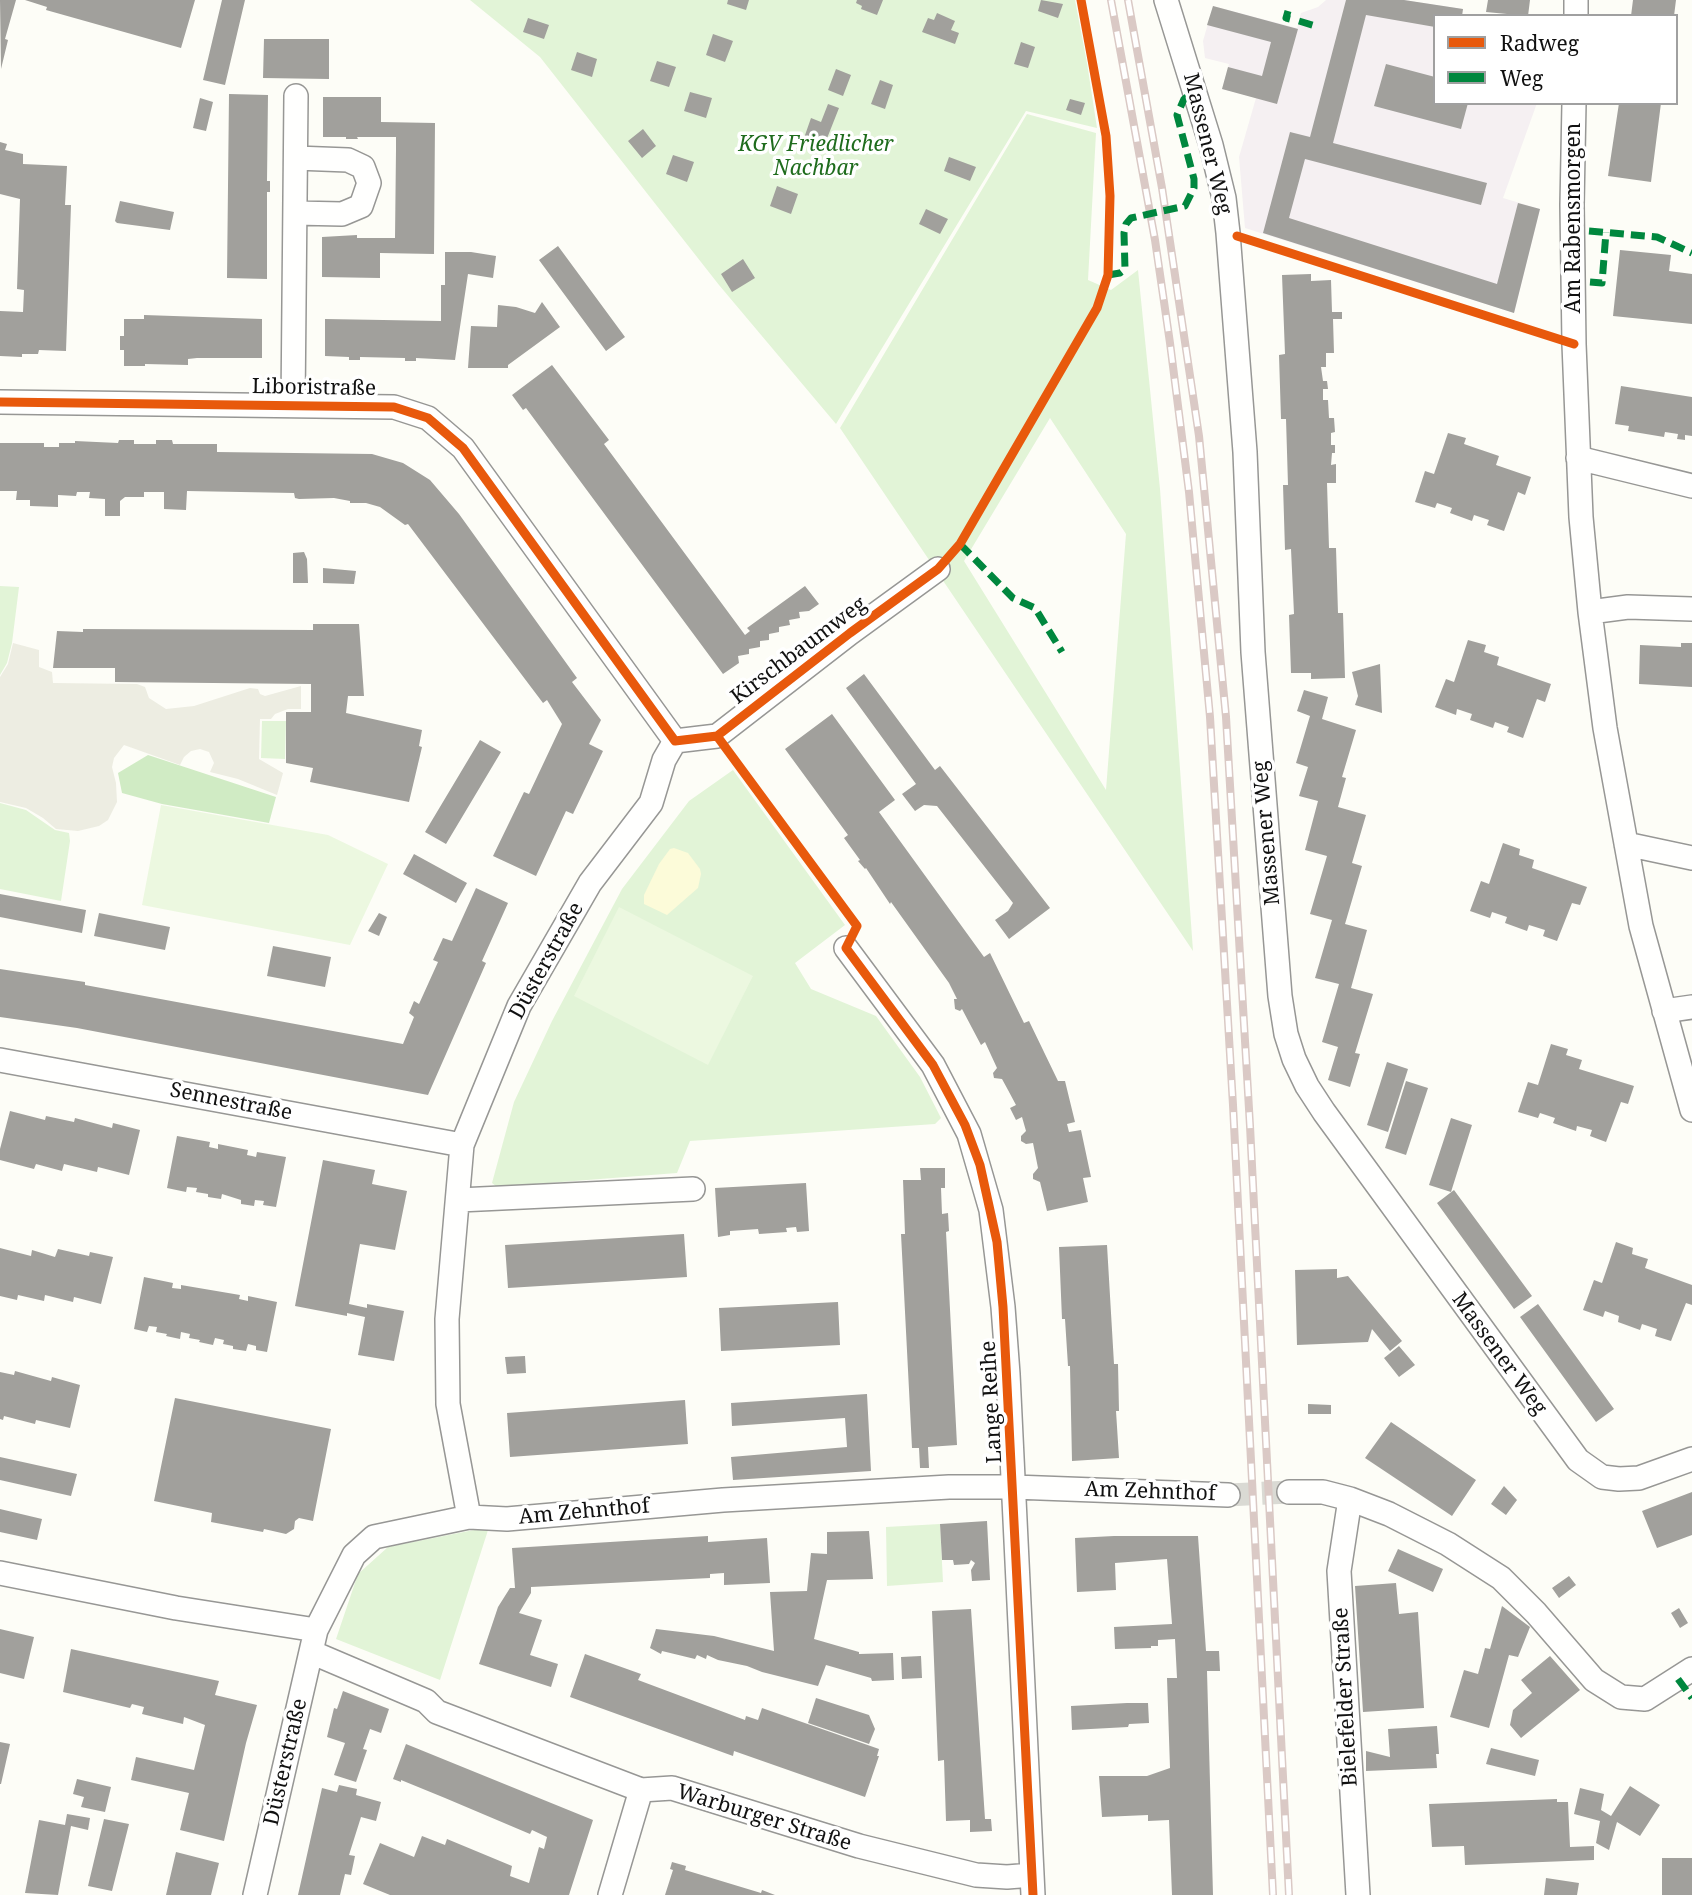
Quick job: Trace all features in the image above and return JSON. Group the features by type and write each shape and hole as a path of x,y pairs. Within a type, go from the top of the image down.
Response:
{"street":[{"name":"Massener Weg","path":"1166,0 1211,145 1224,198 1245,452 1252,652 1280,996 1286,1034 1294,1059 1324,1112 1578,1460 1602,1477 1619,1479 1639,1478 1692,1459"},
{"name":"Liboristraße","path":"293,405 296,96"},
{"name":"Am Rabensmorgen","path":"1574,105 1572,205 1578,458 1590,612 1605,728 1641,926 1692,1110"},
{"path":"295,213 342,214 361,206 369,183 363,167 348,160 296,158"},
{"name":"Liboristraße","path":"0,402 394,407 428,418 463,448 675,741"},
{"path":"1578,458 1692,486"},
{"name":"Kirschbaumweg","path":"675,741 717,736 849,633 938,569"},
{"path":"1590,612 1628,607 1692,609"},
{"name":"Düsterstraße","path":"469,1517 448,1404 447,1319 463,1145 519,1006 590,883 651,803 664,760 675,741"},
{"path":"1626,844 1692,858"},
{"name":"Lange Reihe","path":"846,948 933,1065 965,1125 980,1165 997,1242 1014,1487 1033,1885"},
{"path":"1664,1011 1692,1007"},
{"name":"Sennestraße","path":"0,1060 463,1145"},
{"path":"459,1200 692,1189"},
{"name":"Am Zehnthof","path":"316,1630 354,1555 374,1537 469,1517 507,1519 737,1499 949,1487 1228,1495"},
{"path":"1289,1492 1323,1492 1350,1499 1389,1514 1448,1544 1501,1578 1536,1613 1594,1680 1620,1696 1645,1699 1692,1669"},
{"name":"Bielefelder Straße","path":"1350,1499 1339,1571 1358,1895"},
{"path":"0,1573 176,1608 316,1630"},
{"name":"Düsterstraße","path":"255,1895 316,1630"},
{"name":"Warburger Straße","path":"311,1653 426,1701 438,1712 641,1790 672,1788 859,1846 976,1875 1033,1885"},
{"path":"610,1895 641,1790"}],"shaded area":[{"path":"1326,0 1404,0 1463,9 1462,14 1433,14 1433,105 1536,105 1503,198 1540,209 1514,313 1245,228 1239,157 1256,98 1222,89 1229,64 1205,58 1203,41 1213,6 1297,28 1301,13 1318,7"},
{"path":"13,643 39,650 39,667 52,672 53,683 137,684 145,687 149,698 166,709 194,706 250,688 258,689 260,694 265,696 301,686 301,709 288,709 275,714 271,719 260,719 259,759 283,773 277,795 238,779 210,772 214,763 209,752 200,749 191,751 180,765 124,745 114,758 112,767 117,802 108,820 99,826 78,831 56,829 26,808 0,802 0,677 8,664"},
{"path":"148,755 276,797 269,823 162,804 122,793 118,773"},
{"path":"161,805 328,835 388,864 350,945 142,905"},
{"path":"619,907 753,976 708,1065 574,996"}],"green space":[{"name":"KGV Friedlicher Nachbar","path":"470,0 1075,0 1097,128 1026,111 836,424 719,285 540,57"},
{"path":"1027,114 1096,133 1088,280 1111,290 1138,270 1160,489 1193,951 840,428","holes":["1050,418 1126,534 1106,790 964,561"]},
{"path":"0,586 19,587 12,643 7,663 0,675"},
{"path":"262,721 286,721 285,759 261,758"},
{"path":"733,770 845,925 795,963 811,989 876,1016 920,1077 941,1118 935,1124 690,1141 677,1173 497,1187 492,1183 514,1102 552,1021 622,889 689,801"},
{"path":"0,803 26,810 55,830 69,833 61,901 0,889"},
{"path":"940,1524 943,1582 887,1586 886,1527"},
{"path":"489,1527 440,1680 336,1639 358,1574 388,1547"}],"sand":[{"path":"670,849 688,853 701,874 698,888 667,915 644,904 644,895 659,864"}],"building":[{"path":"0,0 16,0 5,39 8,40 1,69"},
{"path":"25,0 195,0 181,48 46,10 47,7"},
{"path":"222,0 245,0 225,85 203,80"},
{"path":"728,0 749,0 746,10 727,4"},
{"path":"857,0 883,0 877,15 861,9 862,6 856,3"},
{"path":"1041,0 1063,4 1058,18 1038,11"},
{"path":"1346,0 1404,0 1463,9 1462,14 1433,14 1433,27 1366,15 1333,143 1487,183 1481,205 1305,159 1289,218 1497,284 1518,203 1540,209 1514,313 1263,233 1290,132 1310,137"},
{"path":"1488,0 1530,0 1528,14 1486,12"},
{"path":"1633,0 1676,0 1674,14 1631,14"},
{"path":"1213,6 1298,29 1277,104 1222,89 1228,67 1262,76 1271,42 1207,25"},
{"path":"937,13 955,21 951,30 959,33 955,44 922,32 928,18 934,20"},
{"path":"528,18 549,25 544,39 523,32"},
{"path":"713,34 733,41 725,62 706,55"},
{"path":"264,39 329,39 329,79 263,78"},
{"path":"1021,42 1035,47 1028,68 1014,64"},
{"path":"577,52 597,59 592,77 571,70"},
{"path":"657,61 676,67 669,87 650,81"},
{"path":"1386,64 1433,76 1433,105 1467,105 1461,129 1374,106"},
{"path":"836,69 851,75 843,96 828,90"},
{"path":"880,80 893,85 885,109 871,104"},
{"path":"690,92 712,98 706,118 684,111"},
{"path":"229,94 268,95 267,181 270,181 270,192 267,192 267,279 227,278"},
{"path":"323,97 381,97 381,122 435,123 434,254 380,253 380,278 322,277 322,237 357,235 357,238 395,238 396,150 396,137 323,137"},
{"path":"200,98 213,102 206,131 193,128"},
{"path":"1070,99 1085,103 1081,115 1066,110"},
{"path":"828,104 839,108 824,146 804,138 811,118 821,122"},
{"path":"1619,105 1661,105 1651,182 1608,176"},
{"path":"643,129 656,146 642,158 628,141"},
{"path":"0,142 7,144 5,150 23,154 23,164 67,166 65,205 71,205 66,351 39,350 38,354 22,354 22,357 0,356 0,311 23,312 24,290 17,289 20,199 0,194"},
{"path":"673,155 694,162 687,182 666,174"},
{"path":"949,157 976,167 970,181 944,171"},
{"path":"777,186 798,194 791,214 770,206"},
{"path":"120,201 174,212 170,230 117,223 115,221"},
{"path":"926,209 948,219 940,234 919,224"},
{"path":"558,246 625,337 606,351 539,260"},
{"path":"1620,250 1671,255 1669,271 1692,274 1692,324 1613,316"},
{"path":"445,252 496,256 493,278 468,274 455,360 416,358 416,361 405,361 405,358 360,357 360,360 349,360 349,357 325,356 325,319 441,321"},
{"path":"743,259 755,278 732,292 721,274"},
{"path":"1311,274 1311,281 1331,280 1332,312 1342,312 1342,319 1333,319 1334,353 1326,353 1326,367 1321,367 1323,381 1327,381 1328,389 1323,389 1323,400 1328,400 1329,418 1334,418 1335,432 1331,433 1331,445 1335,445 1335,453 1332,453 1331,465 1336,464 1336,483 1327,483 1329,548 1336,548 1338,613 1343,613 1345,678 1311,679 1311,673 1291,673 1289,615 1294,614 1291,549 1285,550 1283,485 1288,485 1286,419 1281,419 1279,355 1285,354 1282,275"},
{"path":"542,302 560,327 508,365 508,368 468,368 471,326 497,327 498,305 535,313"},
{"path":"144,315 262,319 262,358 197,358 188,359 188,365 124,366 124,350 120,350 120,336 124,336 124,319 144,319"},
{"path":"552,365 609,440 604,444 745,635 750,631 747,628 805,586 819,604 809,611 799,612 800,618 789,620 790,625 779,627 779,632 769,634 769,640 760,641 760,647 749,649 749,654 738,656 739,663 723,674 526,408 523,410 512,395"},
{"path":"1621,386 1692,397 1692,436 1685,435 1685,440 1677,439 1678,434 1665,432 1664,437 1628,431 1629,426 1615,424"},
{"path":"1448,433 1466,438 1464,444 1499,456 1496,465 1531,477 1525,495 1518,492 1504,531 1487,525 1489,520 1474,515 1472,521 1450,513 1452,508 1437,503 1435,508 1415,502 1425,471 1434,474"},
{"path":"119,440 134,440 134,444 156,444 156,440 172,440 173,444 217,444 217,452 372,454 403,463 430,480 459,514 577,678 572,682 601,720 589,744 603,751 573,814 566,811 536,876 493,856 524,792 529,794 562,724 547,700 543,703 408,524 405,525 380,507 366,503 350,503 334,498 299,499 295,498 294,493 187,491 186,510 164,509 164,492 144,492 144,497 125,497 120,501 120,516 105,516 105,499 89,498 90,492 77,492 76,496 58,495 58,507 30,506 30,500 16,500 17,491 0,491 0,443 44,443 44,447 59,447 59,443 75,441 118,443"},
{"path":"304,552 308,583 293,583 293,553"},
{"path":"323,568 356,571 354,584 323,583"},
{"path":"313,624 359,624 364,696 348,696 346,713 422,730 419,746 422,747 409,802 310,782 313,768 286,763 286,712 311,712 311,684 115,682 115,668 53,668 57,631 313,630"},
{"path":"1468,640 1486,645 1484,652 1499,657 1497,665 1551,684 1545,702 1537,699 1523,738 1507,732 1509,727 1495,722 1493,728 1470,720 1472,714 1457,709 1456,715 1435,707 1446,679 1454,682"},
{"path":"1681,643 1692,643 1692,687 1639,684 1640,645 1681,647"},
{"path":"1380,664 1382,713 1355,705 1358,696 1352,672"},
{"path":"864,674 935,770 940,766 1050,908 1009,939 995,920 1008,911 1013,903 937,806 924,805 915,811 902,794 916,784 846,688"},
{"path":"1304,690 1328,697 1322,719 1356,730 1342,777 1346,778 1338,807 1366,815 1352,863 1362,866 1345,924 1367,930 1351,988 1373,994 1355,1053 1360,1054 1350,1087 1328,1080 1338,1047 1322,1042 1339,984 1315,978 1332,920 1310,914 1327,856 1305,850 1318,801 1299,796 1308,767 1296,763 1310,716 1297,711"},
{"path":"832,714 895,800 879,812 984,957 990,953 1024,1023 1029,1021 1058,1081 1065,1081 1075,1122 1067,1124 1069,1132 1081,1130 1091,1177 1083,1178 1088,1202 1047,1211 1040,1182 1033,1179 1038,1168 1033,1143 1026,1144 1021,1141 1021,1136 1026,1131 1022,1117 1016,1120 1010,1108 1016,1105 1002,1079 994,1078 993,1073 997,1068 985,1042 981,1045 962,1009 955,1009 954,999 957,999 949,983 866,868 858,861 860,860 844,838 848,835 785,749"},
{"path":"480,740 501,752 446,844 425,832"},
{"path":"1503,843 1520,849 1519,855 1534,860 1532,868 1587,887 1580,905 1572,903 1557,941 1543,936 1545,930 1529,925 1527,931 1505,923 1507,917 1492,912 1490,918 1470,911 1481,881 1489,884"},
{"path":"414,854 467,883 456,903 403,874"},
{"path":"476,888 508,903 482,961 486,963 428,1095 77,1028 0,1017 0,969 85,982 85,985 403,1044 414,1017 409,1013 414,1001 419,1004 438,962 433,960 443,938 452,941"},
{"path":"0,894 86,910 82,933 0,917"},
{"path":"99,913 170,927 165,950 94,936"},
{"path":"379,913 387,917 379,936 368,931"},
{"path":"273,946 331,957 325,987 267,976"},
{"path":"1551,1044 1568,1049 1566,1055 1582,1060 1579,1069 1634,1086 1628,1104 1621,1102 1606,1142 1590,1136 1592,1130 1577,1126 1576,1131 1553,1123 1555,1118 1540,1113 1538,1118 1518,1112 1528,1082 1538,1085"},
{"path":"1387,1062 1408,1069 1388,1132 1367,1125"},
{"path":"1406,1081 1428,1088 1406,1155 1385,1148"},
{"path":"10,1111 45,1120 46,1116 74,1122 75,1118 112,1128 113,1123 140,1130 129,1175 98,1167 97,1172 64,1164 62,1171 36,1164 34,1169 0,1160 0,1149"},
{"path":"1451,1118 1472,1125 1451,1192 1429,1185"},
{"path":"177,1136 210,1142 209,1147 218,1149 218,1144 248,1150 247,1155 256,1157 257,1152 286,1157 276,1207 263,1205 264,1201 255,1200 254,1206 241,1204 241,1200 222,1194 221,1199 208,1197 208,1194 196,1192 197,1188 187,1187 186,1192 167,1188"},
{"path":"323,1160 375,1170 372,1184 407,1191 395,1250 360,1244 349,1304 367,1308 367,1304 404,1311 394,1361 358,1355 365,1317 295,1306"},
{"path":"920,1168 945,1168 945,1188 941,1188 942,1214 948,1213 949,1231 946,1232 957,1445 928,1447 929,1468 920,1468 919,1448 912,1448 901,1234 905,1234 903,1180 921,1180"},
{"path":"806,1183 809,1231 797,1232 796,1227 786,1228 787,1232 759,1234 758,1229 730,1231 730,1235 718,1237 715,1188"},
{"path":"1454,1190 1532,1296 1514,1309 1437,1203"},
{"path":"684,1234 687,1277 508,1288 505,1245"},
{"path":"1616,1242 1633,1248 1632,1254 1648,1259 1645,1268 1692,1285 1692,1305 1686,1303 1671,1341 1655,1336 1657,1329 1642,1324 1640,1330 1618,1322 1619,1316 1605,1311 1603,1317 1583,1310 1594,1280 1602,1283"},
{"path":"1107,1245 1114,1364 1118,1364 1119,1411 1116,1411 1119,1458 1072,1461 1070,1366 1065,1319 1062,1319 1059,1247"},
{"path":"0,1248 31,1256 32,1250 55,1257 58,1249 89,1256 90,1252 113,1257 101,1304 74,1297 73,1302 45,1295 44,1301 18,1295 17,1300 0,1296"},
{"path":"1337,1269 1337,1278 1348,1276 1402,1341 1390,1351 1372,1329 1368,1342 1297,1345 1295,1270"},
{"path":"144,1277 173,1283 172,1288 181,1289 181,1285 240,1295 239,1299 248,1301 248,1296 277,1302 267,1352 256,1350 256,1346 248,1344 246,1351 233,1349 233,1346 223,1344 224,1340 215,1338 213,1345 199,1342 200,1340 189,1338 190,1334 181,1332 180,1339 166,1336 167,1334 156,1332 157,1327 149,1326 147,1332 134,1329"},
{"path":"838,1302 840,1345 721,1351 719,1308"},
{"path":"1538,1304 1614,1409 1596,1422 1520,1317"},
{"path":"1399,1346 1415,1365 1399,1377 1384,1358"},
{"path":"525,1356 526,1373 507,1374 505,1357"},
{"path":"15,1371 51,1381 52,1377 80,1385 70,1428 36,1420 35,1424 4,1416 3,1420 0,1419 0,1372 14,1375"},
{"path":"867,1394 871,1471 733,1480 731,1457 847,1447 845,1418 732,1426 731,1403"},
{"path":"175,1398 331,1429 313,1521 299,1518 295,1521 294,1529 286,1534 264,1529 263,1532 211,1522 212,1513 154,1501"},
{"path":"685,1400 688,1444 510,1457 507,1413"},
{"path":"1308,1404 1331,1405 1331,1414 1308,1414"},
{"path":"1391,1422 1476,1480 1452,1516 1365,1458"},
{"path":"0,1457 77,1474 71,1496 0,1480"},
{"path":"1504,1486 1517,1500 1506,1515 1491,1504"},
{"path":"1692,1492 1692,1535 1657,1548 1642,1511"},
{"path":"0,1509 42,1519 37,1540 0,1532"},
{"path":"987,1521 990,1580 972,1581 971,1570 975,1563 971,1560 969,1564 954,1565 953,1560 942,1560 940,1524"},
{"path":"869,1531 873,1579 827,1580 814,1639 859,1654 893,1653 894,1680 872,1681 871,1678 826,1665 818,1686 707,1655 706,1659 697,1655 695,1659 662,1651 661,1654 650,1648 656,1629 714,1636 774,1651 770,1592 807,1591 811,1553 827,1554 827,1532"},
{"path":"708,1536 708,1542 767,1538 770,1583 724,1585 724,1573 710,1574 710,1578 531,1587 531,1593 519,1613 542,1620 530,1655 558,1664 551,1687 479,1664 498,1607 510,1588 515,1588 512,1548"},
{"path":"1198,1536 1206,1651 1219,1651 1220,1671 1207,1671 1213,1895 1172,1895 1169,1820 1148,1821 1148,1815 1102,1817 1099,1776 1147,1776 1170,1768 1167,1678 1177,1678 1175,1639 1158,1640 1158,1646 1151,1648 1115,1649 1114,1627 1172,1624 1167,1559 1115,1563 1116,1590 1077,1592 1075,1538"},
{"path":"1398,1549 1443,1569 1433,1592 1388,1571"},
{"path":"1569,1576 1576,1585 1559,1598 1552,1588"},
{"path":"1396,1583 1399,1614 1418,1612 1424,1708 1363,1712 1355,1586"},
{"path":"1502,1606 1530,1627 1518,1657 1509,1655 1489,1728 1450,1717 1464,1670 1478,1674 1485,1648 1490,1649"},
{"path":"1679,1608 1688,1623 1680,1628 1671,1613"},
{"path":"971,1609 985,1819 991,1819 992,1831 970,1832 970,1820 946,1821 944,1760 938,1761 932,1611"},
{"path":"0,1629 34,1637 24,1679 0,1673"},
{"path":"71,1649 219,1681 215,1695 257,1705 224,1841 180,1830 189,1793 131,1780 136,1757 194,1770 205,1725 184,1717 183,1724 142,1714 144,1707 132,1704 130,1708 63,1692"},
{"path":"585,1654 641,1674 638,1680 745,1720 746,1716 758,1720 762,1708 879,1749 865,1797 734,1751 733,1756 570,1697"},
{"path":"921,1656 922,1678 902,1679 901,1657"},
{"path":"1550,1656 1580,1690 1521,1738 1510,1725 1513,1710 1532,1693 1521,1680"},
{"path":"343,1691 389,1709 381,1733 370,1729 363,1749 367,1750 356,1782 334,1775 345,1743 327,1737 334,1708 337,1709"},
{"path":"816,1698 869,1715 875,1729 869,1744 808,1723"},
{"path":"1148,1703 1149,1723 1072,1730 1071,1706"},
{"path":"1437,1726 1437,1768 1366,1771 1366,1751 1390,1757 1388,1729"},
{"path":"0,1742 10,1744 1,1784 0,1784"},
{"path":"406,1744 593,1820 569,1895 390,1895 363,1884 380,1843 414,1857 422,1836 445,1845 447,1839 512,1866 510,1876 529,1883 539,1847 544,1849 547,1837 532,1830 530,1834 393,1779"},
{"path":"1491,1748 1539,1760 1535,1776 1486,1764"},
{"path":"77,1779 111,1787 105,1812 81,1807 84,1797 73,1794"},
{"path":"339,1785 357,1789 356,1795 381,1802 376,1821 361,1817 349,1855 355,1856 351,1875 345,1874 340,1895 298,1895 322,1788 337,1792"},
{"path":"1630,1786 1660,1805 1640,1836 1617,1822 1609,1850 1596,1843 1600,1821 1574,1814 1580,1788 1604,1794 1601,1810 1611,1816"},
{"path":"1557,1799 1557,1802 1568,1802 1570,1847 1594,1846 1594,1860 1465,1865 1464,1846 1432,1847 1429,1804"},
{"path":"67,1814 90,1818 88,1830 71,1826 58,1895 25,1893 39,1820 65,1825"},
{"path":"104,1819 129,1824 112,1891 88,1886"},
{"path":"176,1852 219,1863 211,1895 166,1895"},
{"path":"1662,1858 1692,1858 1692,1895 1662,1895"},
{"path":"672,1862 686,1866 685,1870 775,1895 665,1895 673,1870 670,1869"},
{"path":"1546,1878 1579,1883 1577,1895 1544,1895"}],"tunnel":[{"path":"1228,1495 1289,1492"}],"railway":[{"path":"1111,0 1155,240 1170,343 1189,492 1210,717 1233,1105 1273,1895"},
{"path":"1128,0 1162,188 1199,436 1226,717 1250,1126 1289,1895"}],"marked path":[{"path":"1288,11 1286,18 1290,19"},
{"path":"1299,21 1319,27"},
{"path":"1108,275 1120,273 1125,269 1124,233 1131,218 1185,206 1194,188 1177,115 1184,99 1194,92"},
{"path":"1589,231 1657,237 1692,253"},
{"path":"1590,282 1602,283 1606,232"},
{"path":"960,544 1013,598 1035,608 1062,652"},
{"path":"1678,1679 1692,1698"}],"cycle path":[{"path":"0,402 394,407 428,418 463,448 675,741 717,736 938,569 960,544 1097,308 1108,275 1110,196 1106,136 1081,0"},
{"path":"1237,236 1574,344"},
{"path":"717,736 857,926 846,948 933,1065 965,1125 980,1165 997,1242 1003,1307 1033,1895"}]}
